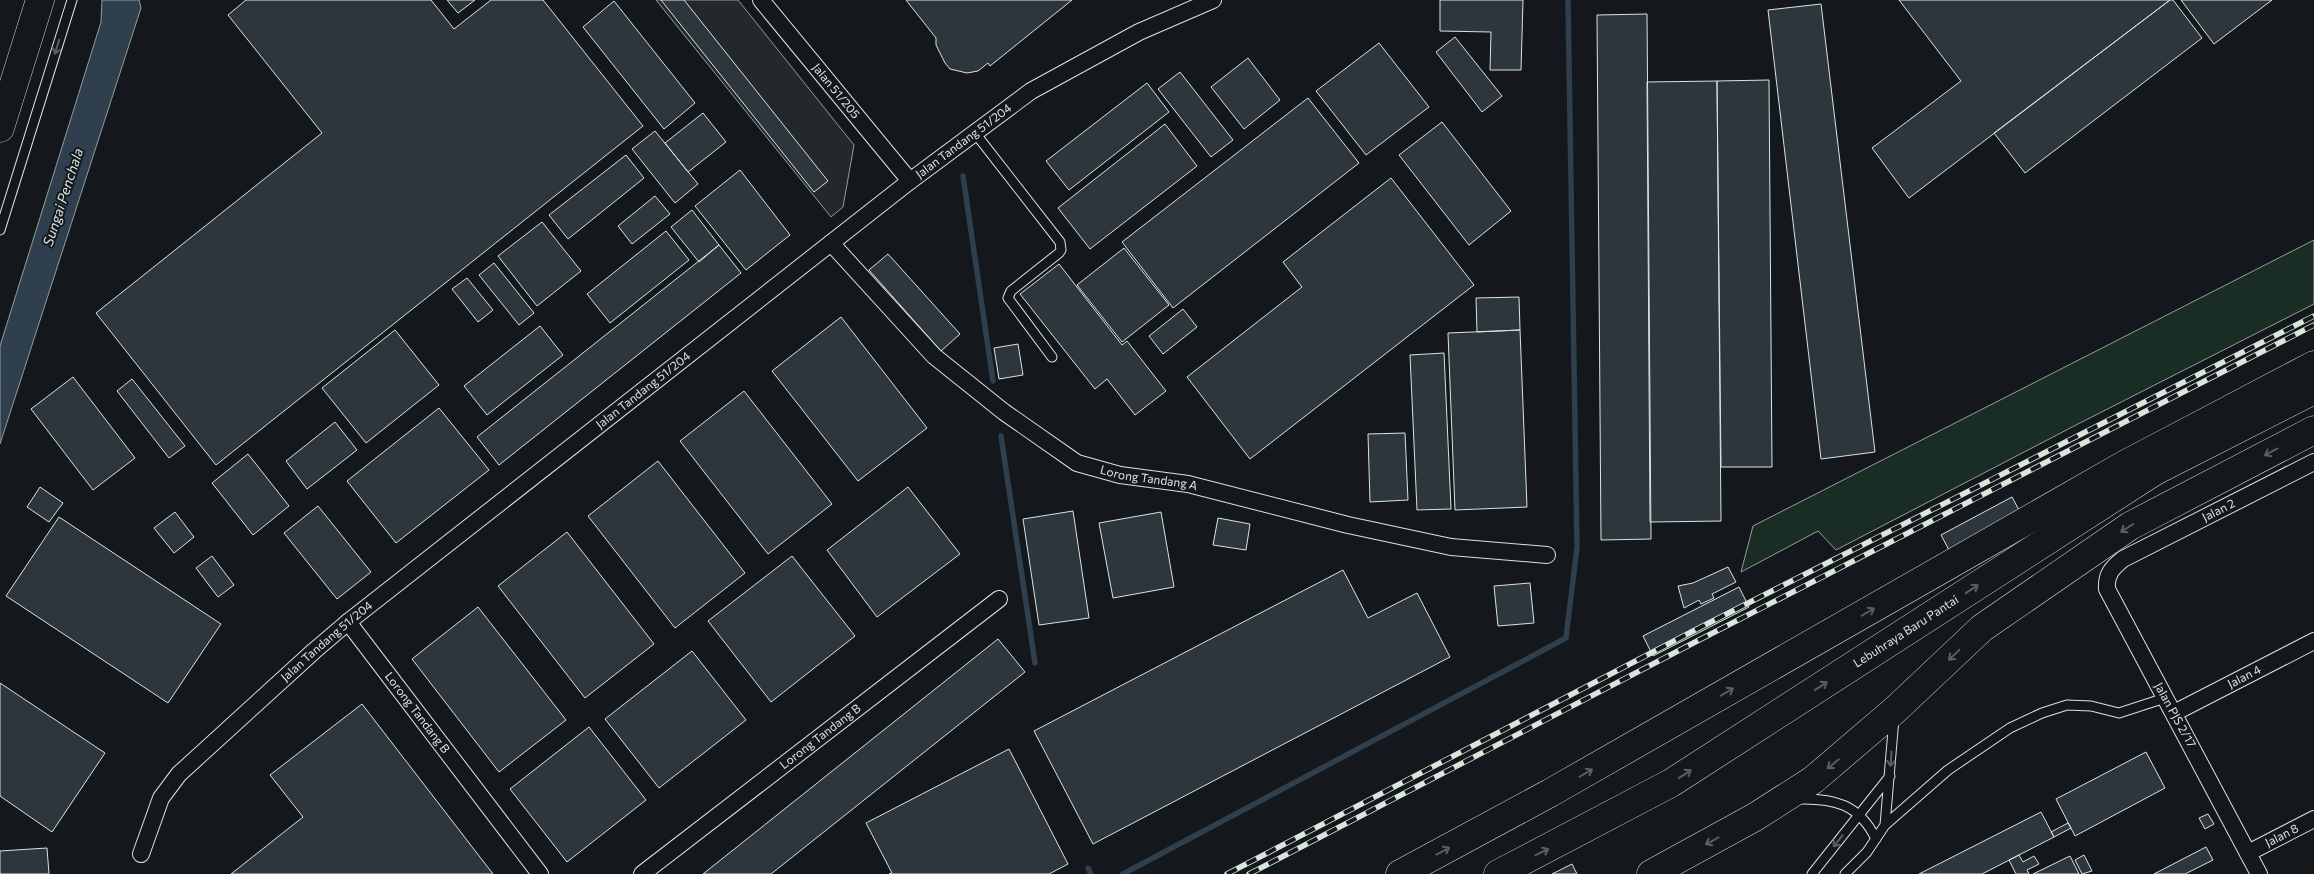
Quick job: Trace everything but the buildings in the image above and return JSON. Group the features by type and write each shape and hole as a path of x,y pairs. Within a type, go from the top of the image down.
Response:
{"highway":[{"path":"0,128 40,0"},
{"path":"1400,874 1550,793 2124,465 2314,365"},
{"name":"Lebuhraya Baru Pantai","path":"1498,874 1671,783 2155,471 2314,390"},
{"path":"1651,874 1755,817 1813,780 1895,710 1982,628 2130,526 2314,430"}],"street":[{"name":"Jalan 51/205","path":"761,0 910,181"},
{"name":"Jalan Tandang 51/204","path":"141,854 161,798 179,774 348,622 910,181 1031,91 1139,32 1213,0"},
{"name":"Lorong Tandang A","path":"831,243 934,356 1004,412 1077,464 1120,475 1188,484 1348,525 1451,547 1547,555"},
{"name":"Jalan 2","path":"2123,559 2314,462"},
{"name":"Jalan PJS 2/17","path":"2123,559 2110,571 2106,579 2108,588 2259,874"},
{"name":"Lorong Tandang B","path":"642,874 1000,600"},
{"name":"Lorong Tandang B","path":"348,622 540,874"},
{"name":"Jalan 4","path":"2174,713 2314,641"},
{"name":"Jalan 8","path":"2248,853 2314,819"}],"lane":[{"path":"0,230 72,0"},
{"path":"975,133 1060,242 1062,250 1011,291 1008,298 1052,357"},
{"path":"1845,874 1867,852 1885,825 1948,770 2010,728 2042,713 2068,705 2080,704 2119,713 2165,698"},
{"path":"1885,825 1895,710"},
{"path":"1812,874 1890,776"},
{"path":"1782,800 1830,799 1859,815 1870,826 1876,839"}],"green space":[{"path":"2314,240 2314,304 1836,550 1818,531 1741,572 1753,526"}],"shaded area":[{"path":"656,0 738,0 854,145 843,207 831,217"}],"water":[{"name":"Sungai Penchala","path":"102,0 139,0 141,8 0,444 0,346 101,22"}],"waterway":[{"path":"1123,874 1566,638 1577,547 1568,0"},
{"path":"963,176 993,381"},
{"path":"1001,436 1035,663"},
{"path":"1088,868 1091,874"}],"railway":[{"path":"1227,874 1697,629 2314,316"},
{"path":"1249,874 1701,639 2314,325"}]}
